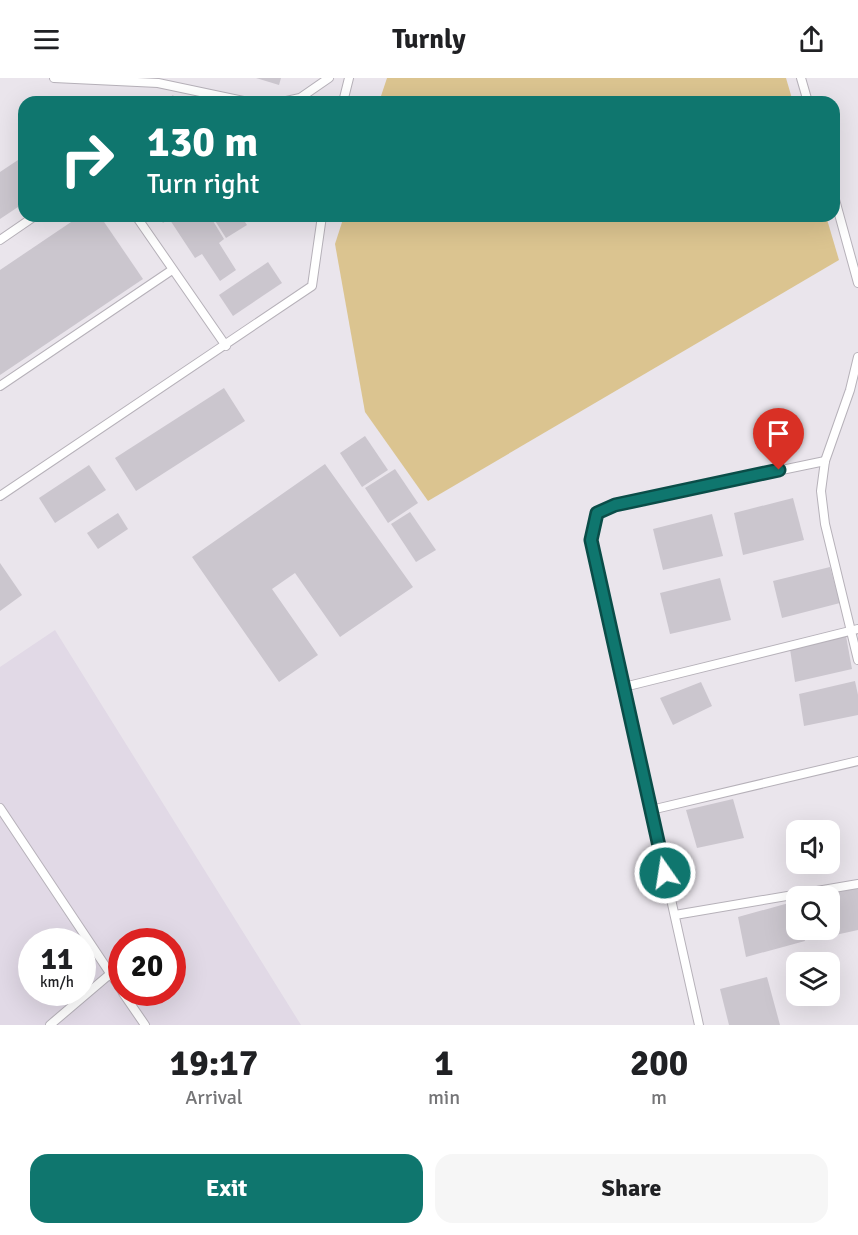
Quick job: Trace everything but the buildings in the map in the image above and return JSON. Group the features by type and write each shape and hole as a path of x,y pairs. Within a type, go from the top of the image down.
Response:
{"lane":[{"path":"54,78 159,81 223,96"},
{"path":"303,96 329,78"},
{"path":"345,96 349,78"},
{"path":"801,78 806,96"},
{"path":"840,218 858,283"},
{"path":"0,240 26,222"},
{"path":"140,222 226,346"},
{"path":"0,496 312,286 321,222"},
{"path":"0,386 172,270"},
{"path":"858,357 850,390 825,460 821,491 825,524 854,630 858,660"},
{"path":"699,1025 591,540 597,513 615,505 825,460"},
{"path":"624,687 854,630"},
{"path":"651,810 858,761"},
{"path":"0,808 108,971"},
{"path":"675,915 858,884"},
{"path":"50,1025 108,976"},
{"path":"132,1006 145,1025"}],"shaded area":[{"path":"387,78 786,78 791,96 381,96"},
{"path":"342,222 828,222 839,260 428,501 365,412 335,244"},
{"path":"55,630 301,1025 0,1025 0,667"}],"route":[{"path":"665,873 591,540 597,513 615,505 779,470"}]}
